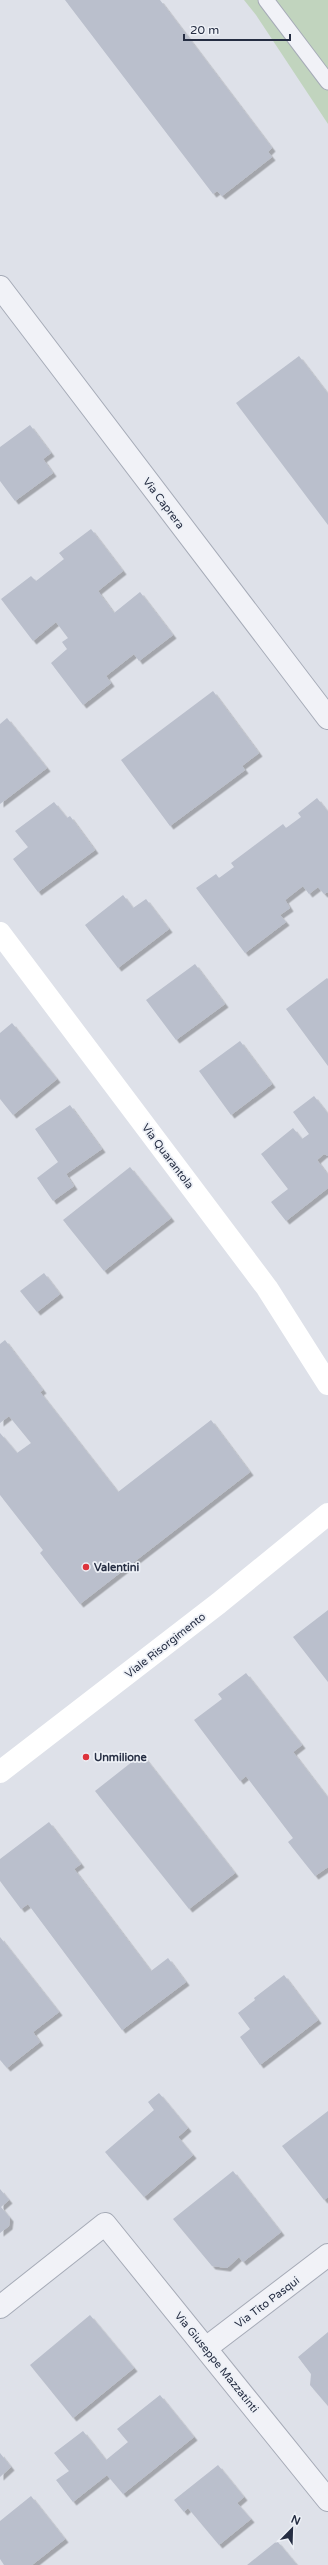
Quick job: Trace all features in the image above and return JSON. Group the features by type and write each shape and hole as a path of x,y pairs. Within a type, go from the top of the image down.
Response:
{"street":[{"name":"Via Caprera","path":"0,287 328,718"},
{"name":"Via Quarantola","path":"0,933 267,1288 328,1384"},
{"name":"Viale Risorgimento","path":"0,1772 219,1603 328,1514"},
{"name":"Via Giuseppe Mazzatinti","path":"0,2307 105,2224 328,2500"},
{"name":"Via Tito Pasqui","path":"206,2348 328,2255"}],"lane":[{"path":"266,0 328,82"}],"green space":[{"path":"244,0 328,0 328,124 256,15"}],"building":[{"path":"65,0 160,0 272,148 268,152 272,157 222,196 217,191 213,194"},
{"path":"299,356 328,394 328,525 236,403"},
{"path":"30,425 51,453 43,459 53,473 15,501 0,481 0,447"},
{"path":"91,529 123,571 98,591 114,613 140,592 173,635 139,661 134,654 106,676 111,683 83,705 51,663 67,649 62,642 68,638 56,622 33,641 1,599 31,576 36,581 64,559 59,553"},
{"path":"213,691 259,753 242,766 245,770 170,826 121,760"},
{"path":"7,718 47,768 0,804 0,724"},
{"path":"317,798 328,812 328,892 324,894 318,887 309,894 303,886 285,900 290,908 280,915 286,922 245,953 196,888 216,874 219,878 234,867 231,863 283,824 286,828 301,817 298,813"},
{"path":"54,802 67,818 70,816 95,850 38,892 13,859 28,847 15,831"},
{"path":"123,895 133,908 146,899 169,929 118,968 85,925"},
{"path":"195,964 225,1004 176,1040 146,1000"},
{"path":"327,978 328,979 328,1066 286,1009"},
{"path":"12,1023 57,1079 13,1115 0,1099 0,1033"},
{"path":"240,1041 272,1084 231,1115 199,1071"},
{"path":"314,1096 328,1114 328,1156 324,1154 317,1160 328,1175 328,1188 286,1221 271,1202 288,1189 261,1154 293,1128 302,1139 309,1134 293,1112"},
{"path":"70,1105 102,1149 66,1174 74,1186 53,1201 37,1178 58,1162 35,1129"},
{"path":"130,1167 171,1218 104,1271 63,1220"},
{"path":"44,1273 60,1294 37,1312 20,1291"},
{"path":"5,1340 43,1390 40,1392 118,1492 211,1420 250,1472 80,1604 40,1553 43,1550 0,1495 0,1433 17,1453 31,1443 9,1416 0,1423 0,1344"},
{"path":"328,1610 328,1682 293,1637"},
{"path":"246,1673 302,1745 293,1752 328,1798 328,1867 315,1876 288,1842 293,1838 246,1776 240,1781 194,1720 222,1699 218,1694"},
{"path":"142,1754 235,1873 189,1909 95,1791"},
{"path":"49,1822 81,1864 74,1869 151,1971 168,1958 186,1982 122,2030 28,1904 21,1909 0,1881 0,1859"},
{"path":"0,1937 59,2012 33,2032 40,2042 7,2068 0,2060"},
{"path":"284,1975 318,2020 260,2065 240,2037 250,2029 238,2013 255,2000 254,1998"},
{"path":"159,2093 188,2128 178,2137 193,2155 144,2197 105,2152 154,2110 148,2102"},
{"path":"328,2111 328,2197 324,2200 282,2146"},
{"path":"233,2171 281,2232 243,2262 239,2257 227,2268 212,2266 173,2219"},
{"path":"0,2189 9,2200 1,2207 10,2218 9,2226 0,2233"},
{"path":"90,2315 134,2368 73,2418 30,2365"},
{"path":"328,2332 328,2406 310,2385 311,2374 298,2357"},
{"path":"160,2395 194,2437 123,2494 107,2475 73,2502 56,2480 69,2471 54,2453 83,2431 106,2460 128,2442 117,2429"},
{"path":"0,2453 11,2467 0,2477"},
{"path":"218,2465 244,2497 237,2503 251,2519 219,2545 188,2508 184,2512 174,2500"},
{"path":"31,2496 65,2539 32,2565 4,2565 0,2559 0,2521"},
{"path":"277,2541 297,2565 247,2565"}],"place":[{"name":"Valentini","path":"86,1567"},
{"name":"Unmilione","path":"86,1757"}]}
